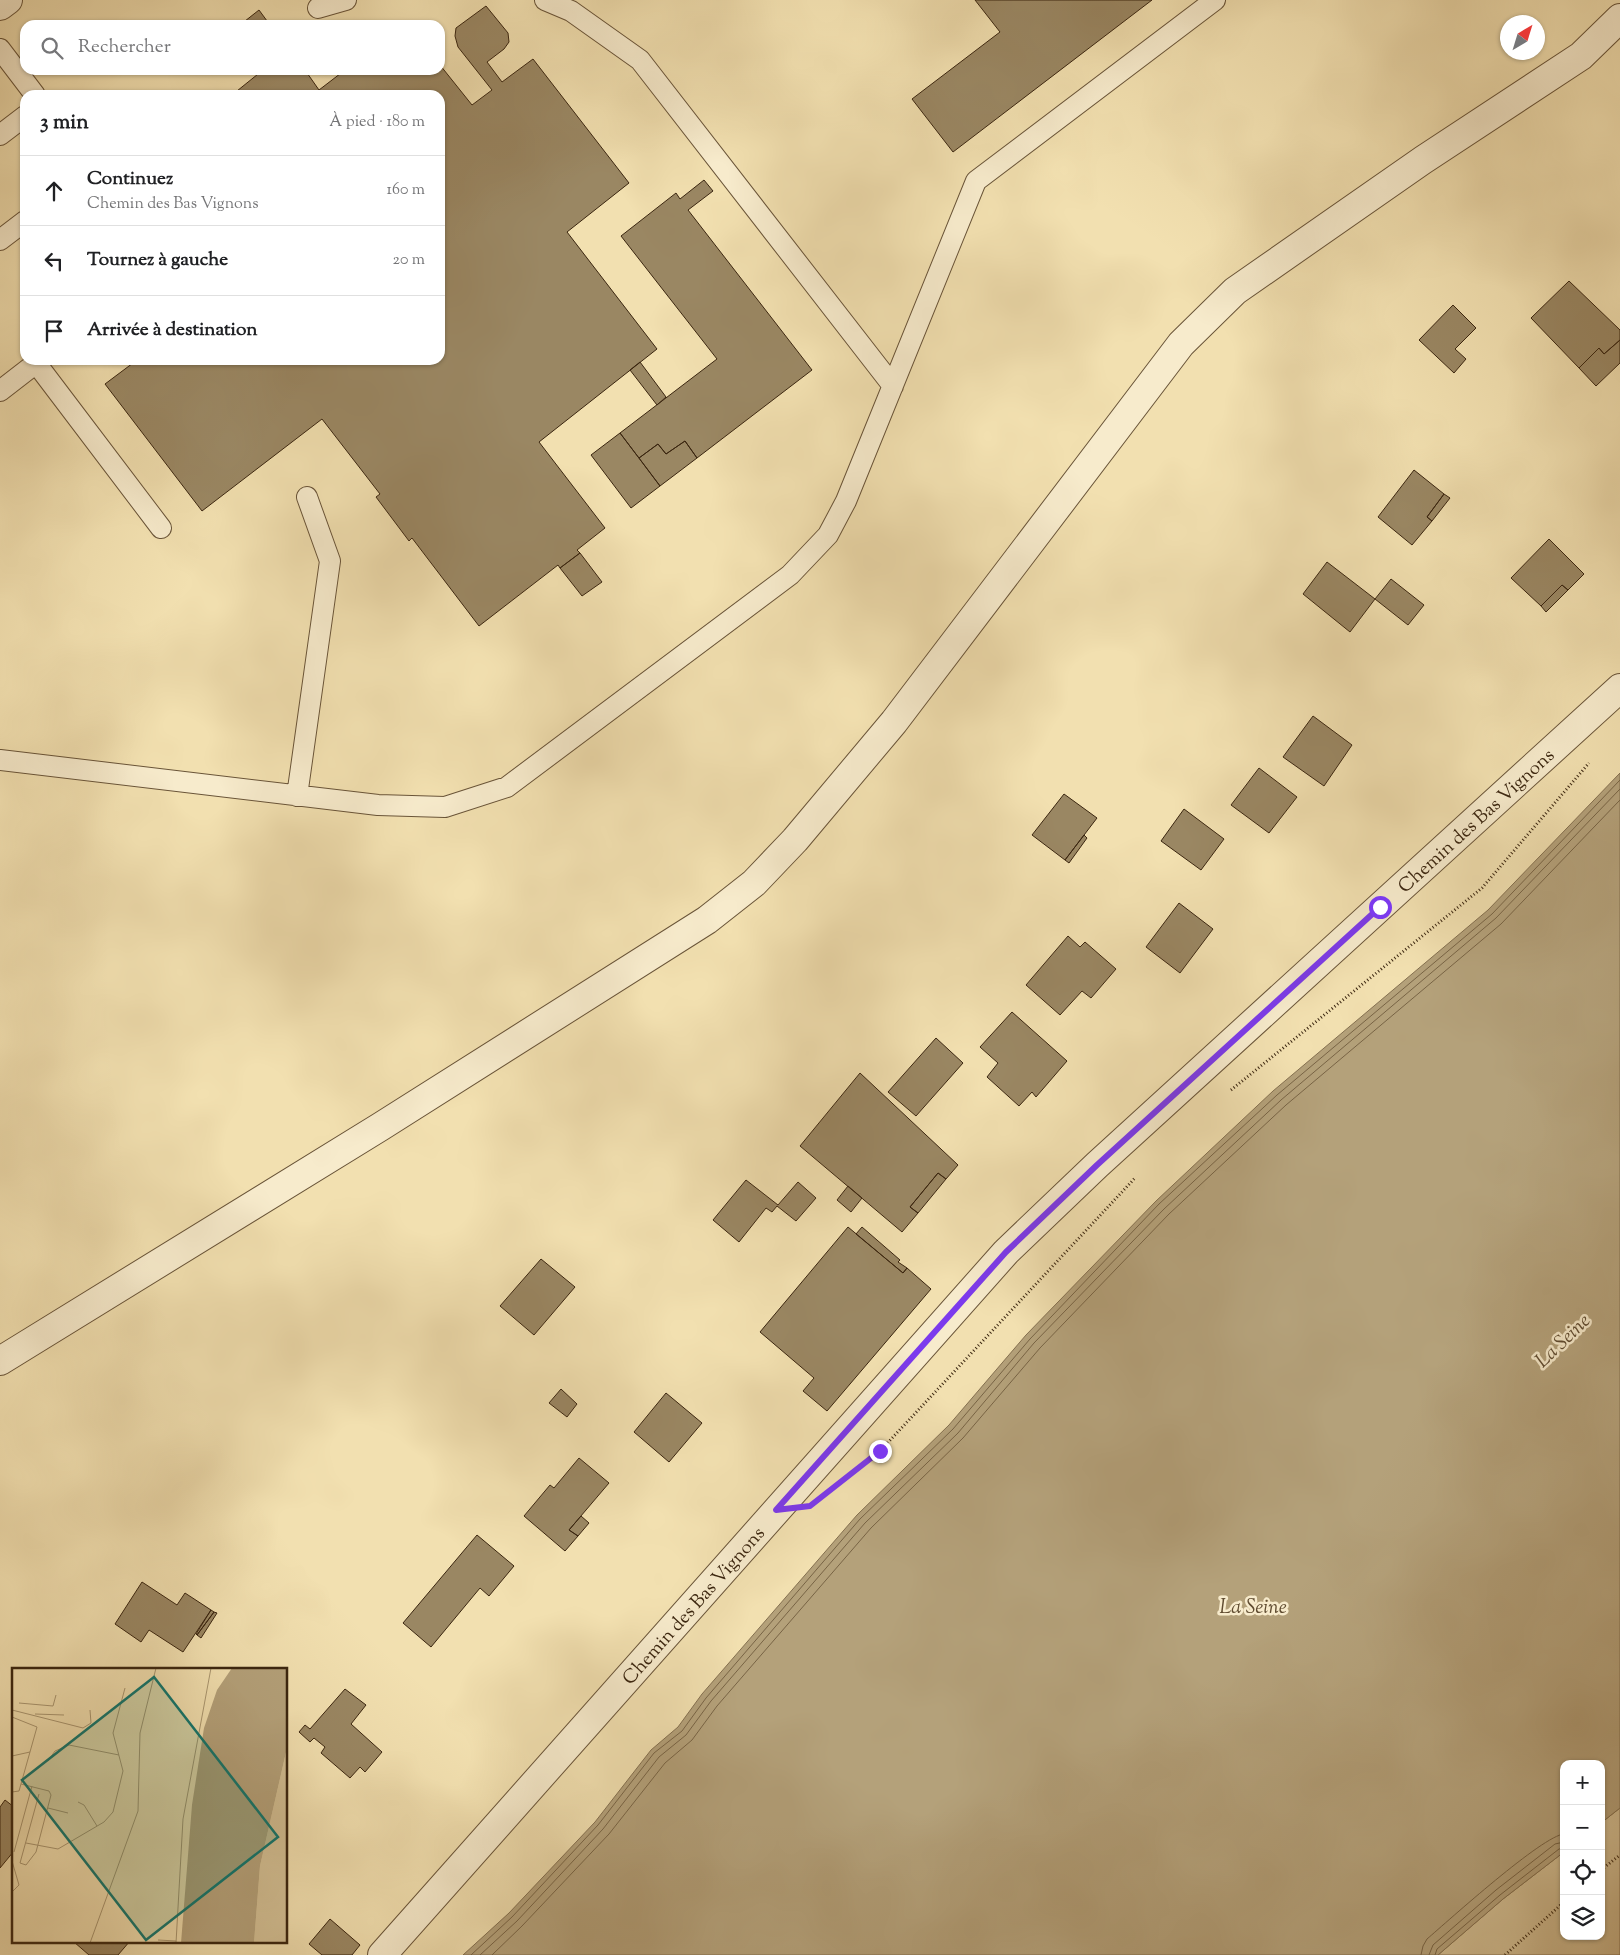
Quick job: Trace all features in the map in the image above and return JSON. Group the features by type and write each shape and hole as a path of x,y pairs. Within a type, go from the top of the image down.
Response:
{"street":[{"path":"0,6 8,0"},
{"path":"0,1361 148,1268 380,1128 707,920 754,883 795,840 894,722 1181,344 1235,291 1415,166 1581,56 1620,18"},
{"name":"Chemin des Bas Vignons","path":"382,1955 1006,1252 1097,1165 1620,688"}],"lane":[{"path":"318,8 346,0"},
{"path":"545,0 571,11 640,60 893,386"},
{"path":"0,760 378,805 445,807 507,787 790,575 828,534 846,501 976,181 1214,0"},
{"path":"0,49 31,90"},
{"path":"0,135 20,120"},
{"path":"0,240 20,225"},
{"path":"0,391 34,365"},
{"path":"40,365 161,528"},
{"path":"297,796 330,561 307,498"}],"path":[{"path":"1227,1093 1482,888 1592,760"},
{"path":"857,1469 880,1451 1140,1172"},
{"path":"1605,1867 1620,1855"},
{"path":"1504,1955 1560,1906"}],"shaded area":[{"path":"1620,1808 1620,1955 1438,1955 1503,1899 1560,1855 1560,1940 1605,1940 1605,1820"}],"water":[{"name":"La Seine","path":"1620,773 1620,1808 1605,1820 1605,1760 1560,1760 1560,1855 1503,1899 1438,1955 463,1955 509,1913 595,1822 651,1750 678,1727 702,1694 857,1515 949,1425 1026,1335 1156,1201 1273,1091 1488,910"}],"building":[{"path":"975,0 1152,0 953,152 912,99 1000,32"},
{"path":"486,6 508,33 509,42 504,49 487,62 502,82 533,59 629,183 567,232 657,349 539,442 605,528 577,550 580,553 560,568 558,565 479,626 412,538 409,541 376,497 380,494 322,419 202,511 105,384 130,365 445,365 445,90 319,90 338,75 445,75 445,71 472,105 492,90 458,47 455,36 456,28"},
{"path":"259,10 266,20 246,20"},
{"path":"257,75 308,75 319,90 238,90"},
{"path":"704,180 713,191 688,210 812,370 697,458 685,441 666,454 658,444 639,458 620,433 717,359 621,236 676,193 680,199"},
{"path":"1569,281 1620,330 1620,340 1604,354 1599,348 1579,368 1531,318"},
{"path":"1453,305 1476,328 1455,349 1466,359 1454,373 1419,340"},
{"path":"1620,340 1620,363 1596,386 1579,368 1599,348 1604,354"},
{"path":"640,362 666,397 657,405 630,370"},
{"path":"620,433 660,486 631,508 591,455"},
{"path":"685,441 697,458 660,486 639,458 658,444 666,454"},
{"path":"1414,470 1444,494 1427,517 1432,521 1412,545 1378,517"},
{"path":"1444,494 1450,498 1432,521 1427,517"},
{"path":"1549,539 1584,574 1568,590 1562,585 1541,606 1511,578"},
{"path":"580,553 602,582 582,596 560,568"},
{"path":"1327,562 1375,599 1350,632 1303,594"},
{"path":"1391,579 1424,605 1408,625 1375,599"},
{"path":"1562,585 1568,590 1546,612 1541,606"},
{"path":"1313,716 1352,745 1324,786 1283,757"},
{"path":"1259,768 1297,797 1269,833 1231,805"},
{"path":"1064,794 1097,818 1065,860 1032,835"},
{"path":"1184,809 1224,839 1201,870 1161,841"},
{"path":"1084,835 1087,838 1069,863 1065,860"},
{"path":"1179,903 1213,929 1180,973 1146,947"},
{"path":"1068,936 1080,947 1085,942 1116,969 1091,998 1082,991 1060,1015 1026,985"},
{"path":"1012,1012 1067,1061 1036,1097 1032,1092 1019,1106 987,1077 998,1063 980,1047"},
{"path":"936,1038 963,1063 916,1116 888,1092"},
{"path":"860,1073 958,1165 946,1179 938,1173 910,1207 918,1213 902,1232 800,1146"},
{"path":"938,1173 946,1179 918,1213 910,1207"},
{"path":"746,1180 778,1205 798,1182 816,1198 796,1221 777,1206 772,1212 766,1208 739,1242 713,1220"},
{"path":"848,1186 862,1198 851,1212 837,1200"},
{"path":"848,1227 903,1273 907,1268 931,1289 827,1411 803,1391 814,1378 760,1332"},
{"path":"862,1227 900,1260 898,1262 907,1268 903,1273 856,1234"},
{"path":"541,1259 575,1287 534,1335 500,1306"},
{"path":"561,1389 577,1404 567,1417 549,1403"},
{"path":"666,1393 702,1423 669,1462 634,1432"},
{"path":"579,1458 609,1483 569,1530 578,1536 565,1551 524,1516 550,1485 554,1488"},
{"path":"581,1516 589,1523 578,1536 569,1530"},
{"path":"477,1535 514,1566 489,1596 480,1588 431,1647 403,1623"},
{"path":"142,1582 177,1605 185,1593 211,1610 183,1652 149,1630 141,1642 115,1624"},
{"path":"211,1610 214,1612 197,1635 196,1634"},
{"path":"214,1612 217,1613 201,1638 197,1635"},
{"path":"345,1689 366,1705 351,1724 382,1752 365,1772 360,1767 350,1778 321,1753 325,1747 314,1738 310,1742 299,1732 305,1725 310,1729"},
{"path":"5,1800 12,1805 12,1853 0,1868 0,1807"},
{"path":"330,1919 360,1945 352,1955 322,1955 309,1944"},
{"path":"74,1942 129,1942 118,1955 89,1955"}],"route":[{"path":"880,1451 810,1506 776,1510 1006,1252 1097,1165 1380,907"}]}
